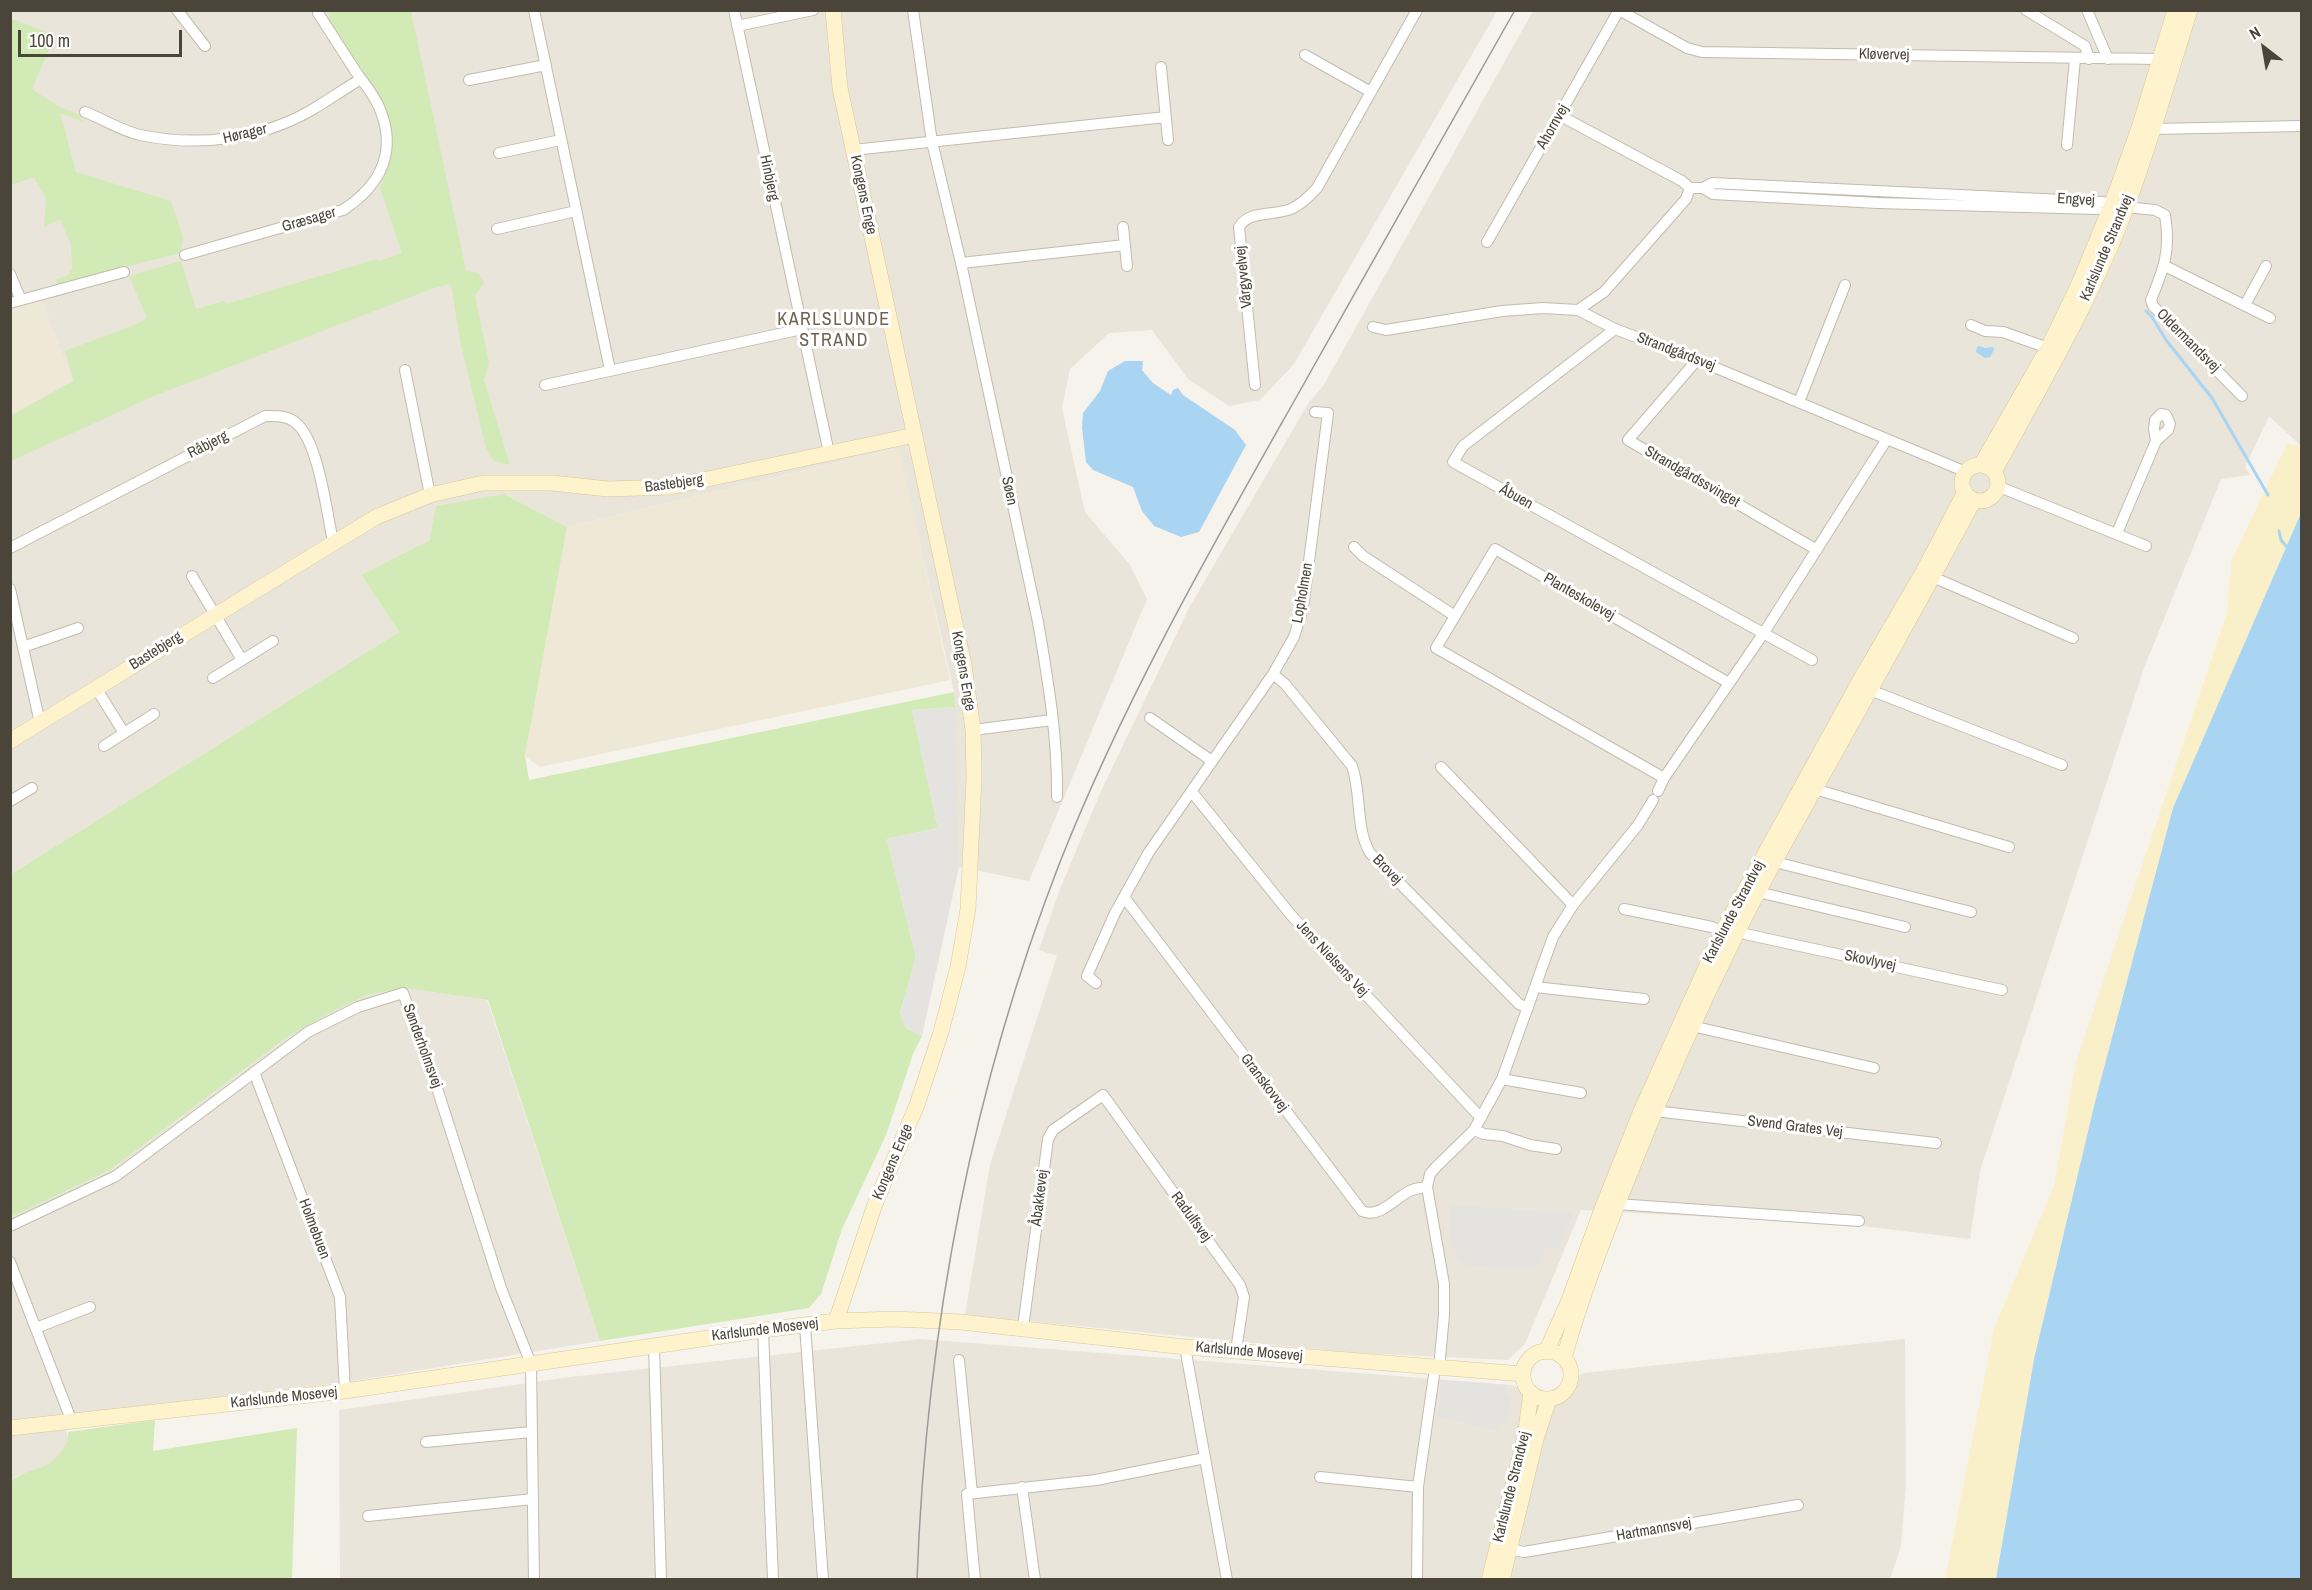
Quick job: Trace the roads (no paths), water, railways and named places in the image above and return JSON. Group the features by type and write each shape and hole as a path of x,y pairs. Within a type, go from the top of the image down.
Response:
{"street":[{"path":"177,10 205,46"},
{"name":"Græsager","path":"185,255 343,210 360,199 372,186 382,169 387,149 387,129 378,105 318,13 319,10"},
{"path":"534,10 610,370"},
{"name":"Hinbjerg","path":"734,10 829,453"},
{"path":"737,26 813,10"},
{"name":"Kongens Enge","path":"833,10 840,88 964,665 973,730 972,839 968,909 958,967 941,1032 917,1105 874,1204 836,1321"},
{"name":"Søen","path":"913,10 932,141 961,263 1038,622 1047,674 1058,774 1057,797"},
{"name":"Vårgyvelvej","path":"1255,385 1239,227 1247,218 1288,210 1304,202 1317,188 1417,10"},
{"name":"Kløvervej","path":"1619,10 1687,48 1702,51 2159,59"},
{"name":"Ahornvej","path":"1486,242 1619,10"},
{"path":"2026,10 2085,46 2089,59"},
{"path":"2087,10 2108,59"},
{"name":"Karlslunde Strandvej","path":"1991,474 2057,357 2087,297 2119,207 2139,128 2175,10"},
{"name":"Karlslunde Strandvej","path":"1991,474 2048,348 2119,207 2153,129 2190,10"},
{"path":"1305,55 1371,92"},
{"path":"2067,145 2075,59"},
{"path":"469,80 546,64"},
{"path":"1161,67 1168,140"},
{"name":"Hørager","path":"85,112 138,134 179,140 224,141 268,130 299,116 361,79"},
{"path":"1559,115 1682,181 1690,188 1686,199 1604,292 1578,310"},
{"path":"853,150 1166,117"},
{"path":"2153,129 2301,126"},
{"path":"499,153 561,140"},
{"name":"Engvej","path":"1690,188 1703,188 1712,183 2104,202 2119,207"},
{"name":"Oldermandsvej","path":"2119,207 2155,210 2165,215 2168,232 2165,266 2151,300 2153,306 2242,396"},
{"path":"497,229 576,211"},
{"path":"1123,227 1127,266"},
{"path":"961,263 1125,245"},
{"path":"2165,266 2270,318"},
{"path":"2245,305 2266,266"},
{"path":"10,274 16,301 124,272"},
{"path":"1799,402 1845,285"},
{"name":"Strandgårdsvej","path":"1373,327 1386,330 1502,311 1543,308 1578,310 1615,329 1697,360 1966,472"},
{"path":"1971,325 1985,332 2003,332 2048,348"},
{"path":"545,385 802,329"},
{"name":"Åbuen","path":"1615,329 1462,446 1454,462 1763,634"},
{"name":"Strandgårdssvinget","path":"1697,360 1628,440 1817,550"},
{"path":"405,370 430,495"},
{"name":"Lopholmen","path":"1096,983 1087,976 1124,897 1149,852 1273,674 1294,637 1303,608 1328,413 1315,412"},
{"name":"Råbjerg","path":"10,548 265,416 281,416 296,423 305,434 314,451 333,542"},
{"name":"Bastebjerg","path":"10,741 333,542 376,517 430,495 483,483 552,483 608,489 670,487 915,435"},
{"path":"1417,1580 1418,1487 1444,1315 1444,1284 1427,1187 1430,1174 1474,1130 1502,1079 1553,937 1573,905 1638,825 1664,778 1763,634 1887,439"},
{"path":"2117,533 2156,441"},
{"path":"1991,474 1991,496 1980,501 1970,496 1962,482 1970,468 1991,474 2146,546"},
{"name":"Karlslunde Strandvej","path":"1564,1358 1617,1204 1654,1111 1692,1026 1738,930 1870,690 1970,496"},
{"path":"1354,547 1363,556 1455,615"},
{"name":"Planteskolevej","path":"1664,778 1436,648 1495,549 1729,683"},
{"path":"1928,575 2073,638"},
{"name":"Karlslunde Strandvej","path":"1546,1352 1569,1300 1641,1111 1678,1023 1722,932 1859,682 1928,575"},
{"path":"192,576 242,660"},
{"path":"10,589 39,723"},
{"path":"23,647 78,628"},
{"path":"1763,634 1812,660"},
{"path":"213,678 273,641"},
{"name":"Brovej","path":"1273,674 1285,684 1352,766 1357,779 1362,832 1370,853 1519,1004 1528,1008"},
{"path":"96,688 124,733"},
{"path":"1870,690 2062,765"},
{"path":"104,746 154,714"},
{"path":"1150,718 1212,761"},
{"path":"973,730 1052,720"},
{"path":"1441,766 1573,905"},
{"path":"10,801 32,788"},
{"path":"1815,789 2009,847"},
{"name":"Jens Nielsens Vej","path":"1192,792 1291,915 1481,1118"},
{"name":"Karlslunde Strandvej","path":"1775,862 1971,912"},
{"path":"1758,892 1905,927"},
{"name":"Granskovvej","path":"1124,897 1362,1211 1378,1212 1411,1190 1427,1187"},
{"path":"1624,909 1712,927 1722,932"},
{"name":"Skovlyvej","path":"1738,930 2002,990"},
{"path":"1535,987 1644,999"},
{"name":"Sønderholmsvej","path":"10,1227 116,1176 309,1032 358,1007 403,993 428,1059 501,1288 531,1364"},
{"path":"1692,1026 1874,1068"},
{"name":"Holmebuen","path":"254,1072 340,1297 345,1391"},
{"path":"1502,1079 1581,1093"},
{"name":"Åbakkevej","path":"1023,1328 1048,1139 1053,1130 1103,1095"},
{"name":"Radulfsvej","path":"1103,1095 1240,1286 1244,1297 1236,1350"},
{"name":"Svend Grates Vej","path":"1654,1111 1936,1143"},
{"path":"1474,1130 1530,1145 1556,1149"},
{"path":"1617,1204 1859,1221"},
{"path":"10,1262 72,1422"},
{"path":"36,1328 90,1307"},
{"name":"Karlslunde Mosevej","path":"10,1428 345,1391 763,1329 836,1321 894,1319 945,1321 1185,1347 1523,1374"},
{"path":"805,1325 823,1580"},
{"path":"763,1329 773,1580"},
{"path":"654,1346 661,1580"},
{"path":"1185,1347 1227,1580"},
{"path":"1546,1352 1558,1354 1564,1358 1571,1372 1569,1386 1564,1392 1550,1399 1543,1399 1531,1393 1523,1374 1528,1361 1539,1353 1546,1352"},
{"path":"959,1360 975,1580"},
{"path":"531,1364 534,1580"},
{"name":"Karlslunde Strandvej","path":"1489,1580 1525,1437 1531,1393"},
{"name":"Karlslunde Strandvej","path":"1502,1580 1536,1438 1550,1399"},
{"path":"426,1442 531,1432"},
{"path":"969,1494 1096,1480 1205,1458"},
{"path":"1320,1477 1418,1487"},
{"path":"1022,1487 1035,1580"},
{"path":"368,1516 532,1499"},
{"name":"Hartmannsvej","path":"1509,1550 1524,1552 1798,1505"}],"water":[{"path":"1977,347 1993,347 1994,350 1990,357 1985,358 1976,352"},
{"path":"1125,361 1143,361 1142,370 1153,383 1171,395 1173,390 1178,388 1183,395 1235,430 1246,445 1199,532 1181,537 1154,526 1142,511 1133,487 1093,470 1086,462 1082,428 1083,413 1100,391 1108,371"},
{"path":"2301,513 2301,1579 1996,1579 2034,1359 2096,1098 2173,808"}],"waterway":[{"path":"2146,311 2212,398 2268,495"},
{"path":"2279,531 2281,540 2286,546"}],"tram line":[{"path":"917,1580 922,1488 931,1396 943,1305 959,1215 978,1125 1001,1036 1060,862 1110,746 1166,633 1515,10"}],"district":[{"name":"KARLSLUNDE STRAND","path":"834,330"}]}
